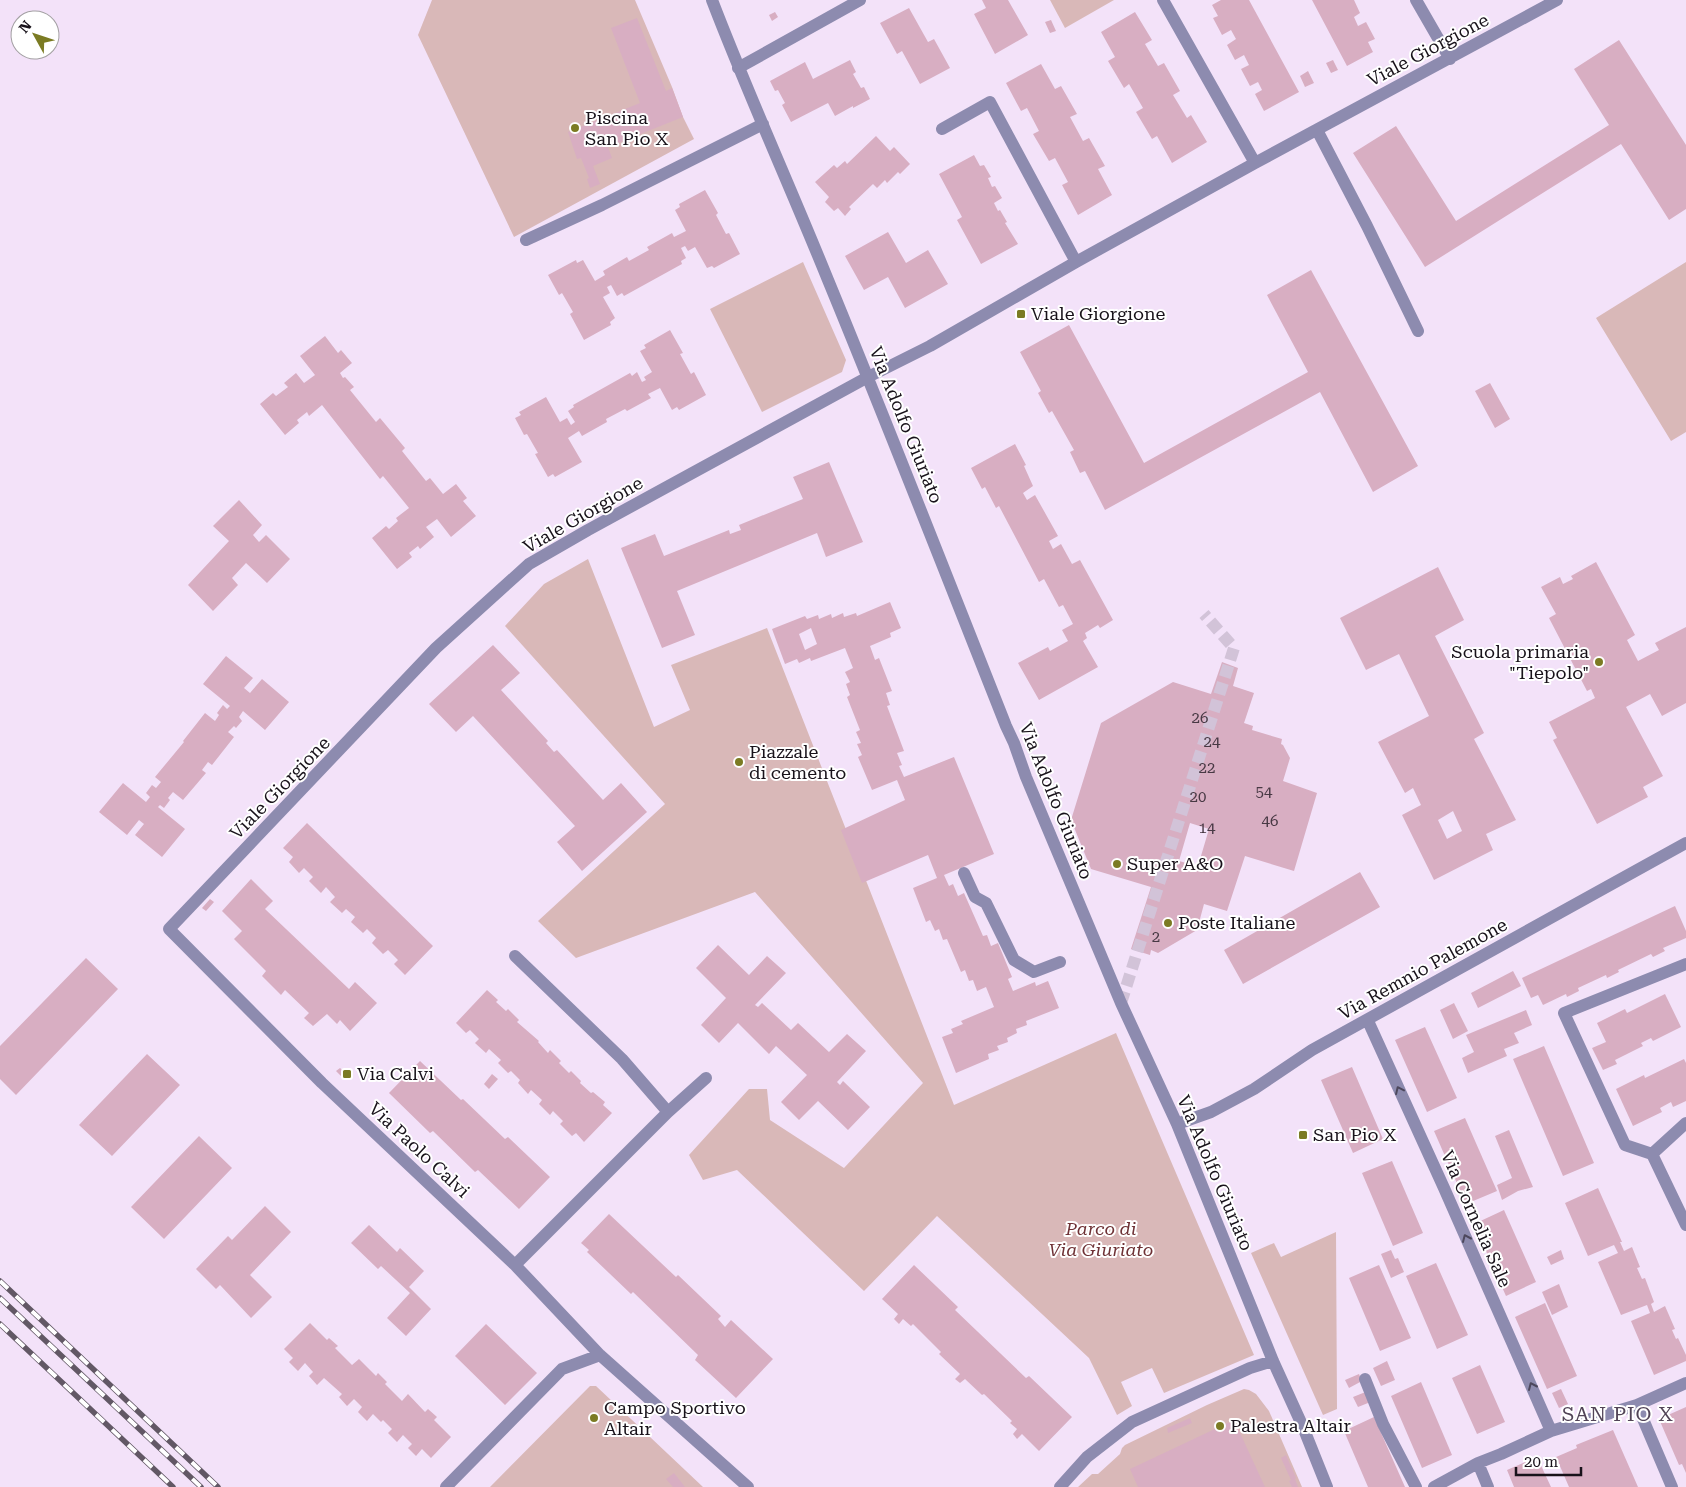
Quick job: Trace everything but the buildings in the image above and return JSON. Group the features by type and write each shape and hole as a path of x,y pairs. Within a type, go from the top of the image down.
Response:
{"street":[{"name":"Via Adolfo Giuriato","path":"712,0 738,68 868,378 1026,777 1119,998 1177,1124 1273,1361 1303,1427 1327,1487"},
{"path":"738,68 860,0"},
{"path":"1163,0 1255,163"},
{"path":"1416,0 1450,59"},
{"name":"Viale Giorgione","path":"169,929 436,648 529,564 588,530 930,346 1076,262 1255,163 1556,0"},
{"path":"942,128 990,102 1076,262"},
{"path":"526,240 763,124"},
{"path":"1317,130 1367,226 1418,331"},
{"name":"Via Remnio Palemone","path":"1177,1124 1211,1112 1246,1094 1312,1050 1368,1021 1686,843"},
{"path":"964,873 975,897 986,903 1014,960 1034,972 1060,962"},
{"name":"Via Paolo Calvi","path":"169,929 322,1083 515,1264 600,1355 748,1487"},
{"path":"515,956 622,1059 668,1112"},
{"path":"1686,964 1564,1013 1625,1145 1652,1154 1686,1225"},
{"name":"Via Cornelia Sale","path":"1368,1021 1551,1431"},
{"path":"515,1264 668,1112 706,1078"},
{"path":"1652,1154 1686,1124"},
{"path":"446,1487 562,1369 600,1355"},
{"path":"1060,1487 1087,1457 1132,1422 1250,1368 1273,1361"},
{"path":"1365,1379 1383,1424 1416,1487"},
{"path":"1434,1487 1478,1463 1551,1431 1637,1405 1686,1383"},
{"path":"1637,1405 1672,1487"},
{"path":"1478,1463 1488,1487"}],"green space":[{"name":"Piscina San Pio X","path":"432,0 635,0 683,117 694,139 514,237 418,35"},
{"path":"1050,0 1114,0 1065,28"},
{"path":"803,262 846,360 842,372 762,412 710,309"},
{"path":"1686,262 1686,432 1671,441 1596,318"},
{"name":"Parco di Via Giuriato","path":"588,559 654,727 690,710 671,665 767,628 954,1105 1116,1033 1254,1355 1164,1393 1152,1368 1121,1382 1132,1406 1117,1415 1089,1358 937,1216 864,1291 737,1170 703,1180 689,1155 749,1089 767,1089 770,1120 844,1168 923,1083 755,892 576,958 538,921 665,804 505,626 544,584"},
{"path":"1336,1232 1337,1409 1323,1415 1251,1253 1274,1243 1281,1257"},
{"name":"Campo Sportivo Altair","path":"590,1386 596,1386 703,1487 490,1487"},
{"name":"Palestra Altair","path":"1244,1389 1256,1394 1269,1411 1302,1487 1078,1487 1092,1474 1098,1474 1120,1454 1125,1445"}],"tunnel":[{"path":"1121,1003 1234,648 1204,614"}],"railway":[{"path":"0,1281 218,1487"},
{"path":"0,1298 201,1487"},
{"path":"0,1324 173,1487"}],"place":[{"name":"Piscina San Pio X","path":"575,128"},
{"name":"Viale Giorgione","path":"1021,314"},
{"name":"Scuola primaria \"Tiepolo\"","path":"1599,662"},
{"name":"Piazzale di cemento","path":"739,762"},
{"name":"Super A&O","path":"1117,864"},
{"name":"Poste Italiane","path":"1168,923"},
{"name":"Via Calvi","path":"347,1074"},
{"name":"San Pio X","path":"1303,1135"},
{"name":"Campo Sportivo Altair","path":"594,1418"},
{"name":"Palestra Altair","path":"1220,1426"}],"district":[{"name":"SAN PIO X","path":"1618,1414"}]}
